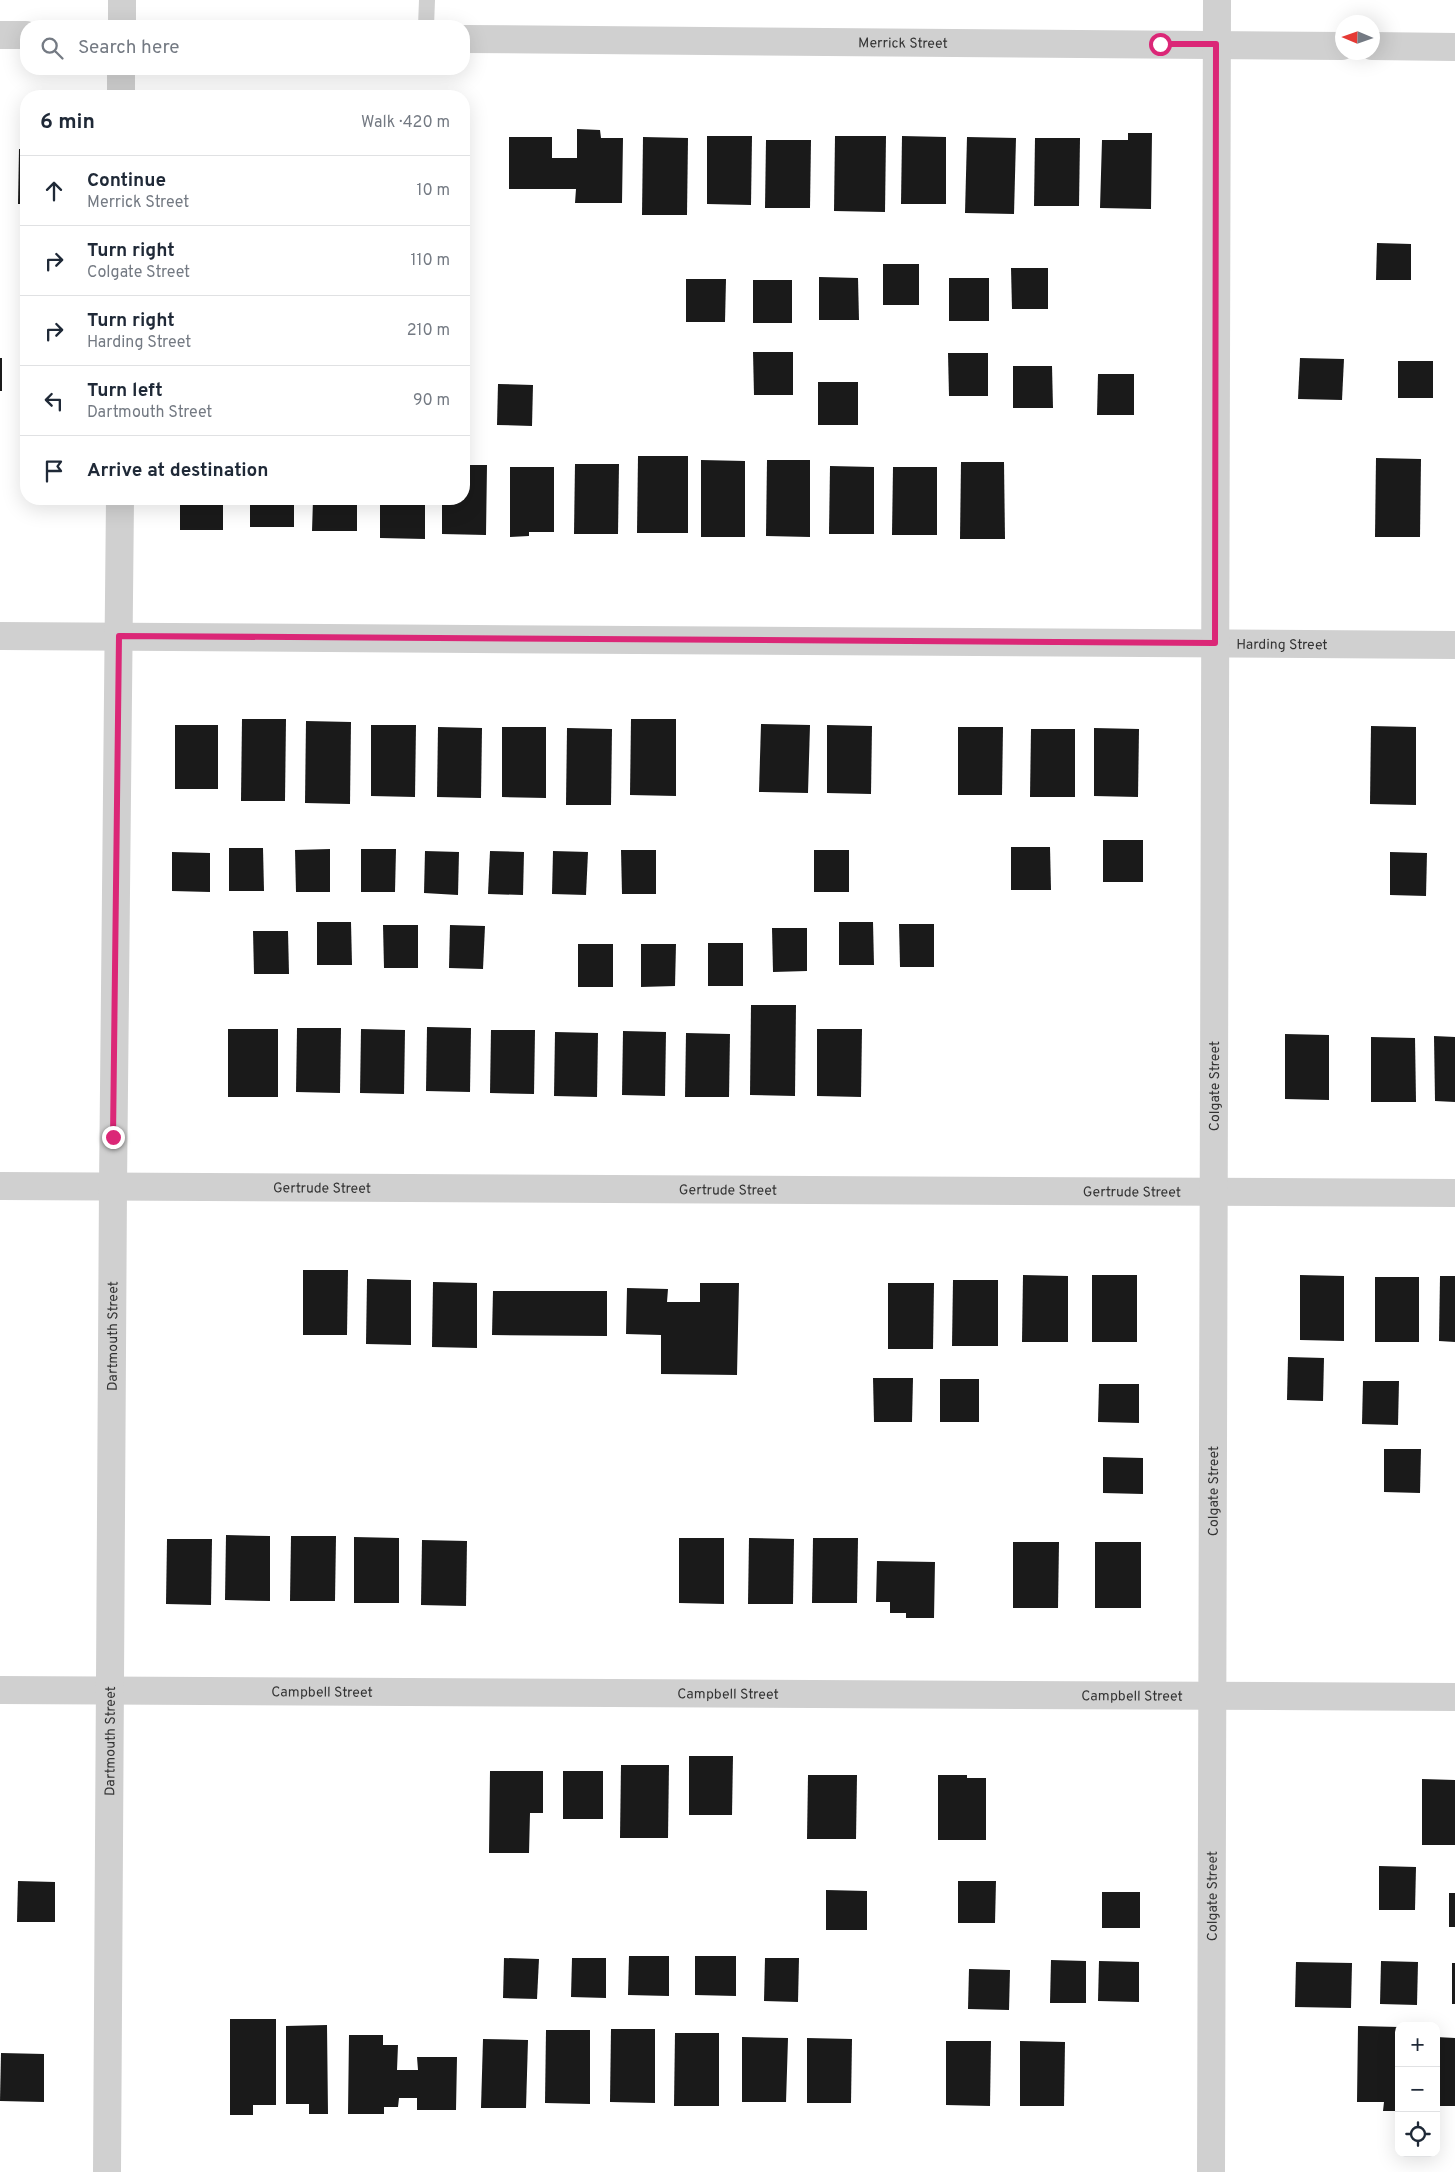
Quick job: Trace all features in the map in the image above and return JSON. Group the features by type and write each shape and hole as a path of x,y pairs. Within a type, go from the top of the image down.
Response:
{"street":[{"path":"122,0 122,20"},
{"name":"Colgate Street","path":"1212,2172 1217,0"},
{"path":"0,35 20,36"},
{"name":"Merrick Street","path":"470,39 1335,46"},
{"path":"1380,46 1455,47"},
{"path":"121,90 122,75"},
{"name":"Dartmouth Street","path":"107,2172 109,1690 120,505"},
{"name":"Harding Street","path":"0,636 1455,645"},
{"name":"Gertrude Street","path":"0,1186 1455,1193"},
{"name":"Campbell Street","path":"0,1690 1455,1697"}],"lane":[{"path":"426,20 427,0"}],"building":[{"path":"577,129 600,130 601,138 623,138 622,203 575,203 576,189 509,189 509,137 552,137 552,158 577,158"},
{"path":"1128,133 1152,133 1151,209 1100,208 1102,140 1128,140"},
{"path":"707,136 752,136 751,205 707,204"},
{"path":"835,136 886,136 885,212 834,211"},
{"path":"902,136 946,137 946,204 901,204"},
{"path":"643,137 688,138 687,215 642,215"},
{"path":"967,137 1016,138 1014,214 965,213"},
{"path":"1035,138 1080,138 1079,206 1034,206"},
{"path":"766,140 811,140 810,208 765,208"},
{"path":"19,149 20,149 20,204 18,204"},
{"path":"1377,243 1411,244 1411,280 1376,280"},
{"path":"883,264 919,264 919,305 883,305"},
{"path":"1011,268 1048,268 1048,309 1012,309"},
{"path":"819,277 858,278 859,320 819,320"},
{"path":"949,278 989,278 989,321 949,321"},
{"path":"686,279 726,279 725,322 686,322"},
{"path":"753,280 792,280 792,323 753,323"},
{"path":"753,352 793,352 793,395 754,395"},
{"path":"948,353 988,353 988,396 949,396"},
{"path":"0,358 2,358 2,391 0,391"},
{"path":"1300,358 1344,359 1342,400 1298,399"},
{"path":"1398,361 1433,361 1433,398 1398,398"},
{"path":"1013,366 1052,366 1053,408 1013,408"},
{"path":"1098,374 1134,374 1134,415 1097,415"},
{"path":"818,382 858,382 858,425 818,425"},
{"path":"498,384 533,385 532,426 497,425"},
{"path":"638,456 688,456 688,533 637,533"},
{"path":"1376,458 1421,459 1420,537 1375,537"},
{"path":"701,460 745,461 745,537 701,537"},
{"path":"767,460 810,460 810,537 766,536"},
{"path":"961,462 1004,462 1005,539 960,539"},
{"path":"575,464 619,464 618,534 574,534"},
{"path":"470,465 487,465 486,535 442,534 442,505 470,505"},
{"path":"830,466 874,467 874,534 829,534"},
{"path":"510,467 554,467 554,532 529,532 529,536 510,537"},
{"path":"893,467 937,467 937,535 892,535"},
{"path":"180,505 223,505 223,530 180,530"},
{"path":"250,505 294,505 294,527 250,527"},
{"path":"313,505 357,505 357,531 312,531"},
{"path":"380,505 425,505 425,539 380,538"},
{"path":"242,719 286,719 285,801 241,801"},
{"path":"631,719 676,719 676,796 630,795"},
{"path":"306,721 351,722 350,804 305,803"},
{"path":"761,724 810,725 808,793 759,792"},
{"path":"175,725 218,725 218,789 175,789"},
{"path":"371,725 416,725 415,797 371,796"},
{"path":"827,725 872,726 871,794 827,793"},
{"path":"1371,726 1416,727 1416,805 1370,804"},
{"path":"438,727 482,728 481,798 437,797"},
{"path":"502,727 546,727 546,798 502,797"},
{"path":"958,727 1003,727 1002,795 958,795"},
{"path":"567,728 612,729 611,805 566,805"},
{"path":"1094,728 1139,729 1138,797 1094,796"},
{"path":"1031,729 1075,729 1075,797 1030,797"},
{"path":"1103,840 1143,840 1143,882 1103,882"},
{"path":"1011,847 1050,847 1051,890 1011,890"},
{"path":"229,848 263,848 264,891 229,891"},
{"path":"330,849 330,892 296,892 295,850"},
{"path":"361,849 396,849 395,892 361,892"},
{"path":"621,850 656,850 656,894 622,894"},
{"path":"814,850 849,850 849,892 814,892"},
{"path":"425,851 459,852 458,895 424,893"},
{"path":"490,851 524,852 523,895 488,894"},
{"path":"553,851 588,852 586,895 552,894"},
{"path":"172,852 210,853 210,892 172,891"},
{"path":"1390,852 1427,853 1426,896 1390,895"},
{"path":"317,922 351,922 352,965 317,965"},
{"path":"839,922 873,922 874,965 839,965"},
{"path":"899,924 934,924 934,967 900,967"},
{"path":"383,925 418,925 418,968 384,968"},
{"path":"450,925 485,926 483,969 449,968"},
{"path":"772,928 807,928 807,971 773,972"},
{"path":"253,931 288,931 289,974 254,974"},
{"path":"708,943 743,943 743,986 708,986"},
{"path":"578,944 613,944 613,987 578,987"},
{"path":"641,944 676,944 675,986 641,987"},
{"path":"751,1005 796,1005 795,1096 750,1095"},
{"path":"427,1027 471,1028 470,1092 426,1091"},
{"path":"297,1028 341,1028 340,1093 296,1092"},
{"path":"228,1029 278,1029 278,1097 228,1097"},
{"path":"361,1029 405,1030 404,1094 360,1093"},
{"path":"817,1029 862,1029 861,1097 817,1096"},
{"path":"491,1030 535,1030 534,1094 490,1093"},
{"path":"623,1031 666,1032 665,1096 622,1095"},
{"path":"555,1032 598,1033 597,1097 554,1096"},
{"path":"686,1033 730,1034 729,1097 685,1097"},
{"path":"1285,1034 1329,1035 1329,1100 1285,1099"},
{"path":"1434,1036 1455,1037 1455,1102 1435,1101"},
{"path":"1371,1037 1415,1038 1416,1102 1371,1102"},
{"path":"303,1270 348,1270 347,1335 303,1335"},
{"path":"1023,1275 1068,1276 1068,1342 1022,1342"},
{"path":"1092,1275 1137,1275 1137,1342 1092,1342"},
{"path":"1300,1275 1344,1276 1344,1341 1300,1340"},
{"path":"1440,1276 1455,1276 1455,1342 1439,1341"},
{"path":"1375,1277 1419,1277 1419,1342 1375,1342"},
{"path":"367,1279 411,1280 411,1345 366,1344"},
{"path":"953,1280 998,1280 998,1346 952,1346"},
{"path":"433,1282 477,1283 477,1348 432,1347"},
{"path":"700,1283 739,1283 737,1375 661,1374 661,1335 626,1334 627,1288 668,1289 667,1302 700,1302"},
{"path":"888,1283 934,1283 933,1349 888,1349"},
{"path":"493,1291 607,1291 607,1336 492,1335"},
{"path":"1288,1357 1324,1358 1323,1401 1287,1400"},
{"path":"873,1378 913,1378 912,1422 874,1422"},
{"path":"940,1379 979,1379 979,1422 940,1422"},
{"path":"1363,1381 1399,1381 1398,1425 1362,1424"},
{"path":"1099,1384 1139,1384 1139,1423 1098,1422"},
{"path":"1384,1449 1421,1449 1420,1493 1384,1492"},
{"path":"1103,1457 1143,1458 1143,1494 1103,1493"},
{"path":"226,1535 270,1536 270,1601 225,1600"},
{"path":"291,1536 336,1536 335,1601 290,1601"},
{"path":"354,1537 399,1538 399,1603 354,1603"},
{"path":"679,1538 724,1538 724,1604 679,1603"},
{"path":"749,1538 794,1539 793,1604 748,1604"},
{"path":"813,1538 858,1538 857,1603 812,1603"},
{"path":"167,1539 212,1539 211,1605 166,1604"},
{"path":"422,1540 467,1541 466,1606 421,1605"},
{"path":"1013,1542 1059,1542 1058,1608 1013,1608"},
{"path":"1095,1542 1141,1542 1141,1608 1095,1608"},
{"path":"877,1561 935,1562 934,1618 906,1618 906,1613 890,1613 890,1602 876,1602"},
{"path":"689,1756 733,1756 732,1815 689,1815"},
{"path":"621,1765 669,1765 668,1838 620,1838"},
{"path":"490,1771 543,1771 543,1813 530,1813 529,1853 489,1853"},
{"path":"563,1771 603,1771 603,1819 563,1819"},
{"path":"808,1775 857,1775 856,1839 807,1839"},
{"path":"938,1775 967,1775 967,1778 986,1778 986,1840 938,1840"},
{"path":"1422,1779 1455,1780 1455,1845 1422,1845"},
{"path":"1379,1866 1416,1867 1415,1910 1379,1910"},
{"path":"18,1881 55,1882 55,1922 17,1922"},
{"path":"958,1881 996,1881 995,1923 958,1923"},
{"path":"826,1890 867,1891 867,1930 826,1930"},
{"path":"1102,1892 1140,1892 1140,1928 1102,1928"},
{"path":"1449,1893 1455,1893 1455,1927 1449,1927"},
{"path":"629,1956 669,1956 669,1996 628,1995"},
{"path":"695,1956 736,1956 736,1996 695,1995"},
{"path":"504,1958 539,1959 537,1999 503,1998"},
{"path":"572,1958 606,1958 606,1998 571,1997"},
{"path":"765,1958 799,1958 798,2002 764,2001"},
{"path":"1051,1960 1086,1961 1086,2003 1050,2003"},
{"path":"1099,1961 1139,1962 1139,2002 1098,2001"},
{"path":"1381,1961 1418,1962 1417,2005 1380,2004"},
{"path":"1296,1962 1352,1963 1351,2008 1295,2007"},
{"path":"1452,1963 1455,1963 1455,2004 1452,2004"},
{"path":"969,1969 1010,1970 1009,2010 968,2009"},
{"path":"230,2019 276,2019 276,2105 253,2105 253,2115 230,2115"},
{"path":"327,2025 328,2114 309,2114 309,2104 286,2104 286,2026"},
{"path":"1358,2026 1395,2027 1395,2111 1383,2111 1384,2102 1357,2102"},
{"path":"611,2029 655,2029 655,2103 610,2102"},
{"path":"546,2030 590,2030 590,2104 545,2103"},
{"path":"675,2033 719,2033 719,2106 674,2106"},
{"path":"349,2035 383,2035 383,2045 398,2045 397,2070 418,2070 417,2057 457,2057 456,2110 417,2110 417,2098 399,2098 398,2107 384,2107 384,2114 348,2114"},
{"path":"742,2037 788,2038 786,2102 742,2102"},
{"path":"1440,2037 1455,2038 1455,2106 1440,2106"},
{"path":"807,2038 852,2039 851,2103 807,2103"},
{"path":"483,2039 528,2040 526,2108 481,2108"},
{"path":"946,2041 991,2041 990,2106 946,2105"},
{"path":"1020,2041 1065,2042 1064,2106 1020,2106"},
{"path":"1,2053 44,2054 44,2102 0,2101"}],"route":[{"path":"113,1137 119,636 1215,643 1216,44 1160,44"}]}
